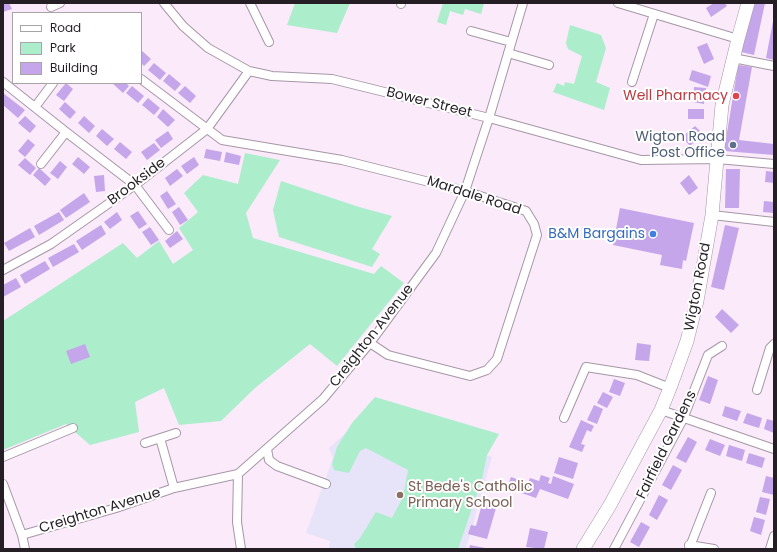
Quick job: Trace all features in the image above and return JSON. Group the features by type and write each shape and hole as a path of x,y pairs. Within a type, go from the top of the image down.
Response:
{"main road":[{"name":"Wigton Road","path":"583,549 610,505 661,410 689,334 697,301 712,215 722,106 748,3"}],"street":[{"path":"51,7 60,3"},
{"name":"Bower Street","path":"164,3 183,26 208,48 249,71 272,76 332,78 489,118 640,160 717,159 774,164"},
{"path":"250,3 269,42"},
{"name":"Creighton Avenue","path":"22,535 116,508 174,488 238,474 323,399 370,343 436,253 465,191 489,118 522,3"},
{"path":"618,3 738,39"},
{"path":"632,82 651,13 650,3"},
{"path":"471,31 511,42"},
{"path":"508,53 549,65"},
{"path":"733,58 774,66"},
{"name":"Brookside","path":"3,270 51,244 135,185 207,129 249,71"},
{"name":"Mardale Road","path":"142,80 222,140 342,160 465,191 526,211 534,224 537,235 497,359 487,370 470,376 388,355 370,343"},
{"path":"3,82 135,185 169,230"},
{"path":"35,107 53,84"},
{"path":"41,164 66,132"},
{"path":"712,215 774,222"},
{"path":"757,390 770,348 774,344"},
{"name":"Fairfield Gardens","path":"614,549 683,419 708,355 722,346"},
{"path":"564,418 586,367 638,375 670,388"},
{"path":"661,410 683,419 774,449"},
{"path":"3,457 73,428"},
{"path":"145,442 176,433"},
{"path":"160,438 174,488"},
{"path":"267,449 269,460 276,466 326,484"},
{"path":"238,474 237,522 241,549"},
{"path":"3,484 22,535 25,549"},
{"path":"711,493 689,547 714,549"},
{"path":"3,512 12,510"},
{"path":"770,549 774,536"}],"shaded area":[{"name":"St Bede's Catholic Primary School","path":"361,419 492,457 466,549 329,549 330,541 306,533 333,458 329,448"}],"green space":[{"path":"295,3 350,3 337,33 287,25"},
{"path":"443,3 484,3 481,14 465,9 463,15 450,11 446,25 437,22"},
{"path":"570,25 601,35 606,48 596,82 610,88 604,110 553,92 557,83 564,86 565,82 574,84 582,56 568,49 566,43"},
{"path":"245,153 280,160 246,213 253,238 374,274 381,266 404,283 337,366 310,344 255,388 221,421 179,425 164,388 135,402 139,432 90,445 66,424 3,450 3,321 123,243 137,258 159,241 173,264 193,250 179,228 198,212 184,193 203,175 238,184"},
{"path":"281,181 359,207 392,216 372,249 380,254 372,267 279,237 273,210"},
{"name":"St Bede's Catholic Primary School","path":"375,397 499,434 487,455 482,479 458,549 356,549 354,544 360,538 376,512 392,518 403,497 408,470 366,448 360,451 349,473 334,470 332,464 337,447 352,423"}],"building":[{"path":"3,3 9,3 12,9 3,12"},
{"path":"714,3 725,3 727,6 711,17 706,8"},
{"path":"751,3 765,3 754,55 741,52"},
{"path":"774,21 774,60 766,58"},
{"path":"707,43 714,59 704,64 697,47"},
{"path":"142,51 151,59 144,66 142,64"},
{"path":"154,63 166,73 160,80 148,70"},
{"path":"739,65 752,67 739,140 774,144 774,155 724,151"},
{"path":"692,70 711,76 708,87 689,80"},
{"path":"169,74 181,84 175,91 163,81"},
{"path":"65,84 73,89 64,101 56,95"},
{"path":"113,84 127,84 129,86 123,93"},
{"path":"132,86 144,96 138,103 126,93"},
{"path":"185,86 196,96 190,103 178,93"},
{"path":"694,87 706,88 704,104 693,102"},
{"path":"3,93 25,110 18,118 3,105"},
{"path":"148,98 160,108 154,115 142,105"},
{"path":"65,102 76,112 70,119 59,109"},
{"path":"163,109 175,120 168,127 157,117"},
{"path":"688,109 704,109 704,119 688,119"},
{"path":"25,116 36,126 30,133 18,123"},
{"path":"84,116 95,126 89,133 78,123"},
{"path":"695,126 703,134 690,146 682,137"},
{"path":"102,129 114,139 107,146 96,136"},
{"path":"168,131 173,139 161,148 155,140"},
{"path":"28,139 35,145 25,157 18,151"},
{"path":"120,142 132,152 126,159 114,149"},
{"path":"154,143 160,150 147,160 141,152"},
{"path":"206,149 222,152 220,161 204,158"},
{"path":"226,152 241,156 239,165 224,162"},
{"path":"78,157 90,167 84,174 72,164"},
{"path":"194,157 199,165 187,174 181,166"},
{"path":"25,158 36,168 30,175 18,165"},
{"path":"60,161 67,167 58,179 50,173"},
{"path":"39,168 51,179 45,186 33,175"},
{"path":"177,169 183,176 170,186 165,178"},
{"path":"726,169 740,169 739,208 725,208"},
{"path":"766,171 774,172 774,183 765,182"},
{"path":"104,175 105,191 96,192 94,176"},
{"path":"689,175 698,188 689,195 680,183"},
{"path":"167,191 176,204 168,209 160,196"},
{"path":"84,193 90,202 66,218 60,210"},
{"path":"764,201 774,202 774,213 763,212"},
{"path":"179,207 188,220 180,225 172,212"},
{"name":"B&M Bargains","path":"620,208 694,223 686,261 683,260 682,269 660,265 662,255 613,245"},
{"path":"138,211 147,224 139,229 130,216"},
{"path":"59,212 64,220 39,235 34,226"},
{"path":"117,212 122,220 110,229 104,222"},
{"path":"101,225 106,234 82,250 76,241"},
{"path":"725,225 739,228 724,290 711,287"},
{"path":"150,227 159,240 151,245 142,232"},
{"path":"30,228 35,237 9,251 4,243"},
{"path":"177,231 183,239 170,248 165,241"},
{"path":"74,244 79,252 53,267 48,258"},
{"path":"45,261 50,269 25,284 20,275"},
{"path":"16,278 21,287 3,297 3,285"},
{"path":"722,309 739,325 731,333 715,317"},
{"path":"637,343 651,345 649,361 635,360"},
{"path":"85,344 90,357 71,364 66,351"},
{"path":"708,376 718,380 710,404 699,400"},
{"path":"614,379 625,383 620,396 609,392"},
{"path":"603,392 613,397 607,408 597,403"},
{"path":"594,405 603,409 597,424 587,420"},
{"path":"725,406 741,411 737,421 722,416"},
{"path":"747,413 762,418 759,428 743,423"},
{"path":"767,419 774,421 774,433 764,429"},
{"path":"581,420 594,426 591,432 587,430 581,444 585,445 582,452 569,447"},
{"path":"688,437 697,442 686,463 676,458"},
{"path":"710,439 725,445 720,456 705,450"},
{"path":"729,445 745,450 742,461 726,456"},
{"path":"749,453 765,458 762,468 746,463"},
{"path":"559,457 578,463 573,479 554,473"},
{"path":"673,465 682,470 671,490 662,485"},
{"path":"541,475 550,478 548,483 551,484 553,476 574,484 568,499 540,489 536,498 507,488 511,477 528,483 530,478 539,481"},
{"path":"766,476 774,478 774,495 762,492"},
{"path":"659,495 668,500 657,520 649,515"},
{"path":"760,497 770,499 766,515 756,512"},
{"path":"482,504 496,508 487,539 468,534 471,525 476,526"},
{"path":"754,517 765,520 761,535 750,531"},
{"path":"641,522 650,527 639,547 630,542"},
{"path":"530,528 548,532 544,549 526,547"},
{"path":"470,545 485,548 485,549 469,549"}],"place":[{"name":"Well Pharmacy","path":"736,96"},
{"name":"Wigton Road Post Office","path":"733,145"},
{"name":"B&M Bargains","path":"653,234"},
{"name":"St Bede's Catholic Primary School","path":"400,495"}]}
